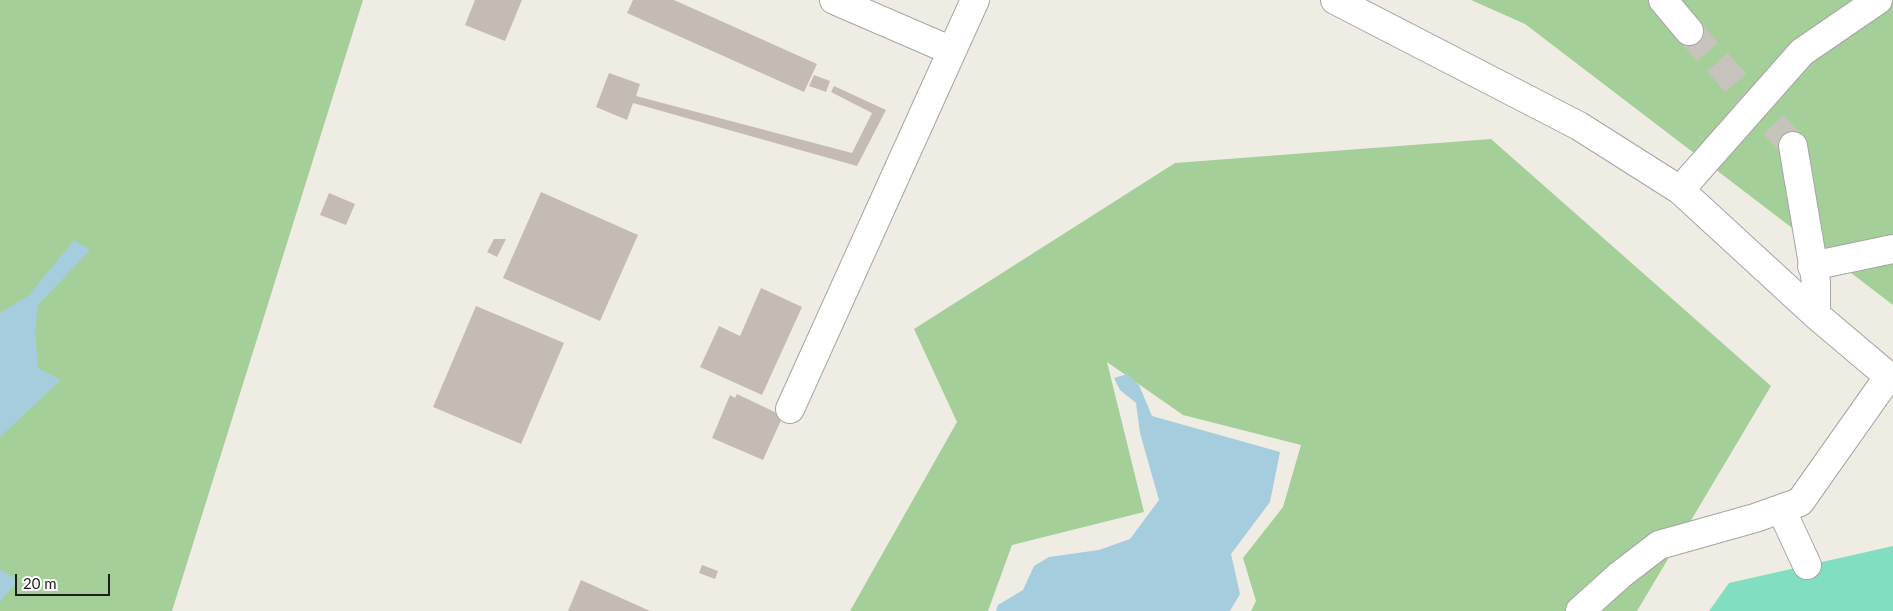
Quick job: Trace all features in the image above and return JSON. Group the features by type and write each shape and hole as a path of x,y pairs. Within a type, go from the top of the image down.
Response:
{"street":[{"path":"834,0 952,51"},
{"path":"790,409 975,0"},
{"path":"1335,0 1579,126 1680,190 1816,315 1891,378 1800,502 1659,545 1620,575 1580,611"},
{"path":"1663,0 1689,31"},
{"path":"1680,190 1802,52 1878,0"},
{"path":"1793,146 1816,282 1816,315"},
{"path":"1812,266 1893,249"},
{"path":"1781,509 1807,565"}],"green space":[{"path":"0,0 363,0 172,611 0,611"},
{"path":"1471,0 1893,0 1893,305 1525,24"},
{"path":"1491,139 1771,386 1637,611 1251,611 1256,601 1243,558 1283,507 1301,445 1183,415 1107,362 1144,512 1012,545 988,611 850,611 957,422 914,329 1175,163"},
{"path":"1893,546 1893,611 1709,611 1729,583"}],"water":[{"path":"74,240 90,250 38,305 35,331 38,368 61,380 0,437 0,313 29,295"},
{"path":"1127,374 1139,385 1152,416 1280,452 1270,502 1231,554 1240,594 1230,611 996,611 998,605 1023,590 1034,566 1049,557 1099,550 1130,539 1159,500 1140,433 1136,403 1120,390 1114,378"},
{"path":"0,569 18,580 0,602"}],"building":[{"path":"475,0 522,0 505,41 465,25"},
{"path":"633,0 674,0 817,64 804,92 627,13"},
{"path":"609,73 640,84 636,96 852,153 872,113 831,92 834,86 886,110 857,166 633,103 627,120 596,107"},
{"path":"814,75 830,81 826,92 809,86"},
{"path":"541,192 638,235 600,321 503,278"},
{"path":"329,193 355,204 346,225 320,215"},
{"path":"494,239 506,239 497,257 487,252"},
{"path":"761,288 802,307 762,395 700,367 719,326 740,336"},
{"path":"476,306 564,343 521,444 433,407"},
{"path":"737,394 783,416 763,460 712,438 730,395 735,398"},
{"path":"702,565 718,571 715,579 699,573"},
{"path":"581,580 650,611 568,611"}],"tunnel":[{"path":"1689,31 1793,146"}]}
